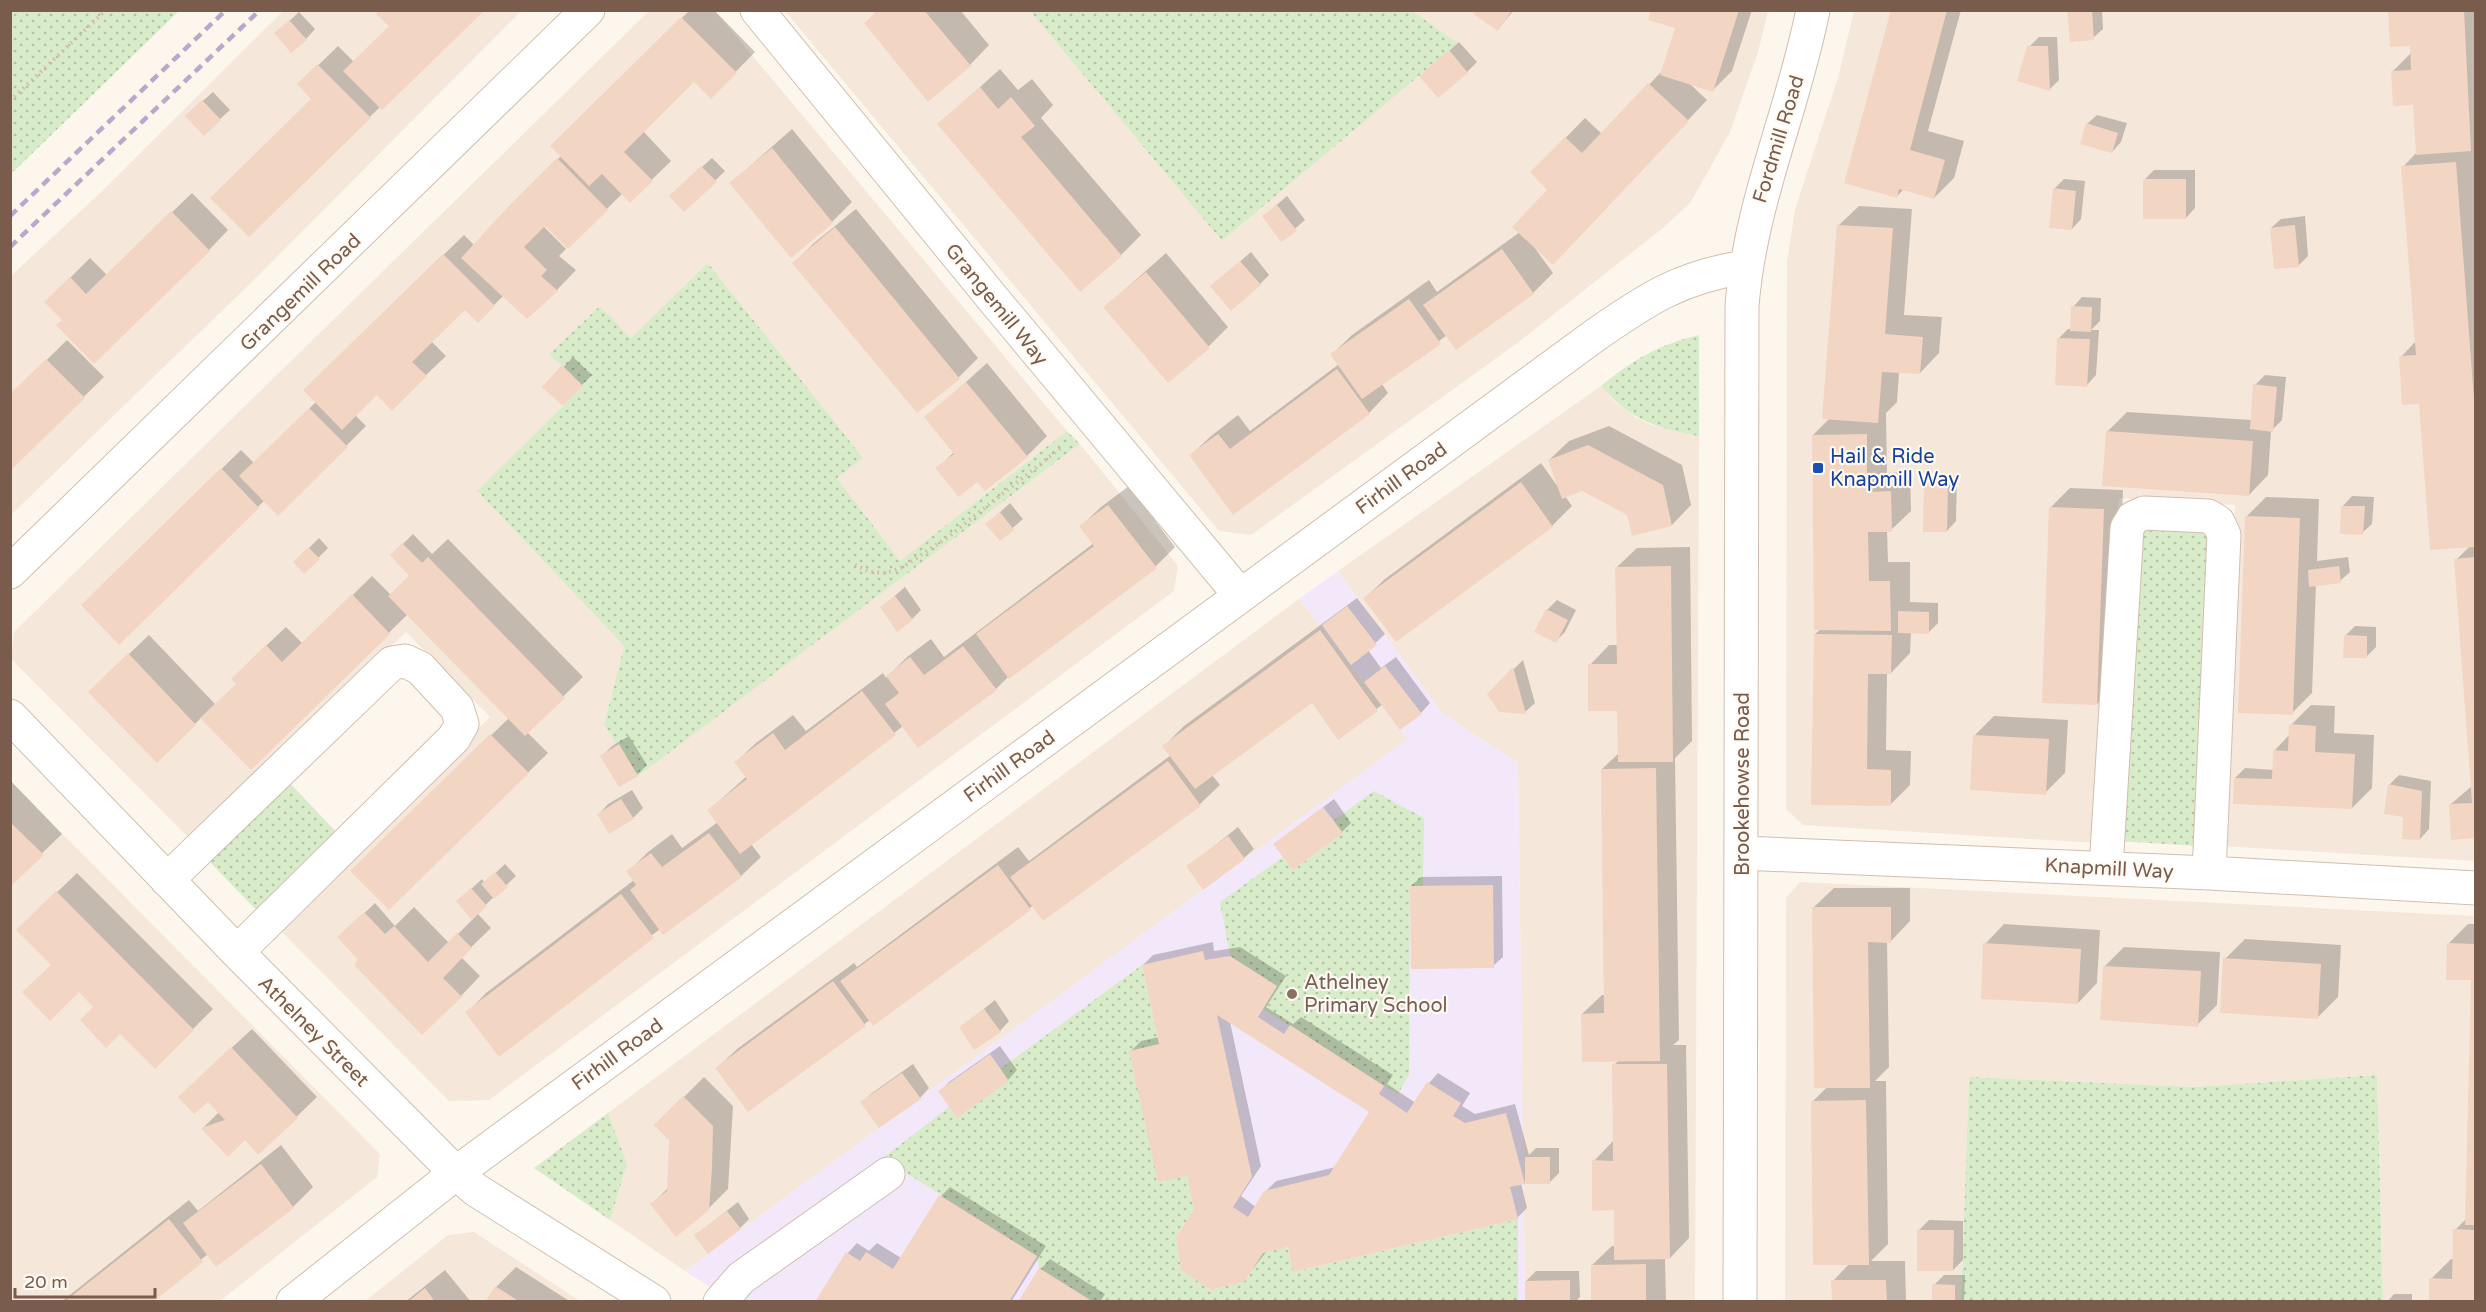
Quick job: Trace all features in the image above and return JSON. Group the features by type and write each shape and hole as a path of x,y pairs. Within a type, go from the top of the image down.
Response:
{"street":[{"name":"Grangemill Road","path":"10,572 588,10"},
{"name":"Grangemill Way","path":"758,10 994,300 1240,595"},
{"name":"Fordmill Road","path":"1745,267 1757,208 1795,88 1813,10"},
{"name":"Firhill Road","path":"293,1302 456,1173 1627,313 1687,280 1745,267"},
{"name":"Brookehowse Road","path":"1740,1302 1742,853 1740,363 1745,267"},
{"path":"2106,868 2127,528 2133,518 2144,513 2208,516 2218,522 2224,535 2209,873"},
{"path":"167,880 392,663 405,661 420,668 457,708 462,724 454,738 237,952"},
{"name":"Athelney Street","path":"10,716 237,952 456,1173 476,1190 654,1302"},
{"name":"Knapmill Way","path":"1742,853 2106,868 2475,888"},
{"path":"720,1302 741,1278 888,1174"}],"path":[{"path":"10,101 106,10"},
{"path":"855,565 870,572 886,573 903,567 948,537 1065,444"}],"shaded area":[{"path":"283,11 521,11 259,275 11,515 11,276 100,193"},
{"path":"649,11 715,11 1067,431 900,562 837,478 862,458 709,264 631,338 600,306 550,354 583,386 477,491 624,646 604,725 638,775 1080,444 1178,566 1174,591 489,1100 449,1101 277,927 490,717 406,632 191,840 11,659 14,632"},
{"path":"785,11 1030,11 1222,241 1458,43 1412,11 1768,11 1758,52 1730,132 1691,202 1663,228 1516,344 1251,535 1219,531"},
{"path":"1854,11 2475,11 2475,861 2220,846 2235,505 2119,498 2097,843 1803,825 1786,809 1787,262 1795,209 1838,78"},
{"path":"1601,386 1614,401 1635,417 1654,426 1699,436 1695,1301 1525,1301 1518,763 1443,714 1338,571"},
{"name":"Athelney Primary School","path":"1338,571 1443,714 1518,763 1525,1301 733,1302 685,1271 1407,739 1299,599"},
{"path":"1299,599 1408,739 685,1271 610,1220 627,1164 608,1113"},
{"path":"10,781 380,1154 377,1177 220,1301 11,1301"},
{"path":"1800,882 2475,916 2475,1301 2383,1301 2377,1075 2194,1087 1969,1077 1961,1301 1785,1302 1786,898"},
{"path":"474,1232 580,1301 364,1302 448,1235"}],"green space":[{"path":"11,10 179,10 179,11 11,174"},
{"path":"1030,11 1412,11 1458,43 1222,241"},
{"path":"708,263 863,458 837,478 900,561 1067,431 1080,444 638,776 604,725 624,646 477,491 583,386 549,354 600,306 631,338"},
{"path":"1699,335 1699,436 1657,426 1633,415 1601,386 1647,354 1671,343"},
{"path":"2149,520 2202,524 2215,540 2197,846 2118,841 2136,534"},
{"path":"285,778 342,838 261,915 204,856"},
{"path":"1374,791 1424,818 1423,886 1410,886 1409,1074 1398,1094 1263,1009 1277,986 1230,956 1220,902 1283,857 1293,870 1342,834 1333,821"},
{"path":"1142,965 1159,1044 1129,1051 1187,1176 1194,1209 1176,1237 1181,1270 1211,1290 1245,1281 1263,1253 1287,1247 1294,1272 1518,1219 1518,1301 1093,1301 1039,1268 1037,1256 883,1158 949,1107 957,1118 1008,1081 1000,1069"},
{"path":"2377,1075 2383,1301 1961,1301 1969,1077 2194,1087"},
{"path":"608,1113 627,1164 610,1220 534,1168"}],"building":[{"path":"379,10 485,10 382,110 343,71 389,26 376,14"},
{"path":"879,10 924,10 971,66 928,102 864,23"},
{"path":"1475,10 1512,10 1498,31 1473,14"},
{"path":"1651,10 1739,10 1713,92 1660,75 1675,28 1648,20"},
{"path":"1891,10 1947,10 1910,150 1945,160 1934,199 1899,189 1897,198 1844,183"},
{"path":"2067,10 2092,10 2094,40 2070,42"},
{"path":"2388,10 2464,10 2471,151 2416,155 2413,105 2393,106 2391,71 2411,70 2410,46 2390,47"},
{"path":"681,17 737,73 711,99 694,82 624,152 653,181 630,203 602,174 589,186 550,146"},
{"path":"289,20 307,40 291,53 274,33"},
{"path":"2027,46 2048,46 2050,91 2017,81"},
{"path":"1449,50 1468,73 1438,98 1419,76"},
{"path":"317,64 371,118 249,237 210,198 311,99 297,84"},
{"path":"1648,83 1689,121 1553,265 1512,227 1547,190 1530,172 1565,137 1582,153"},
{"path":"980,87 998,109 1011,97 1035,126 1021,137 1122,256 1080,292 937,124"},
{"path":"202,100 221,120 204,136 185,116"},
{"path":"2086,123 2118,133 2112,153 2080,144"},
{"path":"772,148 833,223 791,258 729,183"},
{"path":"557,158 608,210 568,249 545,226 524,247 547,270 541,276 558,291 527,319 461,258"},
{"path":"2456,162 2475,412 2475,547 2430,550 2419,404 2402,405 2399,356 2416,355 2401,166"},
{"path":"701,166 717,182 684,212 669,196"},
{"path":"2143,179 2186,179 2186,219 2143,219"},
{"path":"2053,188 2076,191 2072,230 2049,228"},
{"path":"1277,205 1297,231 1281,242 1262,216"},
{"path":"171,211 210,251 94,364 56,325 62,320 44,302 70,277 86,294"},
{"path":"1837,225 1893,228 1885,334 1923,337 1920,374 1882,372 1878,423 1822,419"},
{"path":"2295,225 2299,267 2274,269 2270,228"},
{"path":"835,227 960,379 917,413 792,263"},
{"path":"1502,249 1534,294 1456,350 1423,305"},
{"path":"443,254 495,306 478,323 465,310 412,362 427,376 392,411 377,395 342,430 303,390"},
{"path":"1240,261 1261,285 1231,311 1210,286"},
{"path":"1146,272 1210,348 1168,383 1103,307"},
{"path":"1409,299 1441,344 1362,399 1330,354"},
{"path":"2071,306 2092,307 2091,332 2070,331"},
{"path":"2057,338 2090,339 2087,387 2055,385"},
{"path":"46,359 85,398 10,471 10,394"},
{"path":"562,365 583,386 563,406 542,387"},
{"path":"1337,369 1370,414 1233,515 1189,455 1218,434 1230,449"},
{"path":"966,382 1028,457 985,491 977,482 959,497 935,468 954,454 924,417"},
{"path":"2253,384 2277,387 2273,432 2250,429"},
{"path":"309,408 348,447 278,516 239,476"},
{"path":"2106,431 2253,441 2249,496 2102,486"},
{"path":"1867,434 1867,492 1891,491 1892,532 1868,532 1869,581 1890,581 1891,631 1814,630 1812,435"},
{"path":"1588,445 1663,485 1672,526 1632,536 1627,515 1605,503 1582,491 1562,499 1548,460"},
{"path":"221,468 259,508 119,645 81,605"},
{"path":"1521,482 1553,527 1396,642 1363,598"},
{"path":"1924,484 1948,485 1947,532 1923,532"},
{"path":"1108,505 1157,568 1009,679 976,634 1094,546 1079,526"},
{"path":"2341,506 2365,506 2363,535 2340,534"},
{"path":"2049,507 2104,509 2097,705 2042,703"},
{"path":"1000,512 1014,530 1000,541 985,524"},
{"path":"2245,516 2300,518 2293,715 2238,713"},
{"path":"402,543 422,563 428,557 565,698 525,736 388,596 409,576 390,555"},
{"path":"308,547 320,559 304,574 293,562"},
{"path":"2475,557 2475,838 2451,840 2449,804 2472,803 2454,559"},
{"path":"1671,566 1673,762 1618,762 1617,711 1588,711 1588,664 1617,664 1615,567"},
{"path":"2339,566 2341,583 2309,587 2308,570"},
{"path":"352,594 390,634 251,770 200,718 236,684 231,679 266,645 282,662"},
{"path":"895,596 913,620 897,632 880,607"},
{"path":"1347,606 1377,645 1351,665 1322,625"},
{"path":"1546,609 1568,620 1556,643 1534,632"},
{"path":"1898,611 1929,612 1929,634 1898,633"},
{"path":"1320,630 1378,711 1338,740 1312,703 1195,789 1162,746"},
{"path":"1814,634 1892,635 1891,674 1868,674 1867,769 1891,770 1891,806 1811,805"},
{"path":"2344,635 2367,636 2367,658 2343,658"},
{"path":"963,646 997,690 918,748 885,704 899,693 886,676 910,657 924,675"},
{"path":"128,653 196,725 157,763 88,692"},
{"path":"1385,666 1422,714 1400,730 1364,682"},
{"path":"1513,667 1526,714 1499,712 1487,694"},
{"path":"862,691 896,735 740,854 707,810 747,779 734,762 773,733 785,750"},
{"path":"2289,724 2316,726 2315,752 2355,754 2352,809 2233,804 2234,778 2272,779 2273,750 2288,751"},
{"path":"490,734 529,773 389,910 350,871"},
{"path":"1973,735 2049,739 2046,795 1970,790"},
{"path":"619,744 638,776 619,787 600,756"},
{"path":"1168,761 1201,806 1043,921 1010,877"},
{"path":"1656,768 1660,1061 1582,1062 1581,1014 1604,1013 1601,769"},
{"path":"2388,784 2422,791 2420,840 2402,839 2403,817 2384,814"},
{"path":"621,799 634,819 609,834 597,814"},
{"path":"1323,807 1343,833 1293,870 1273,844"},
{"path":"10,822 44,855 10,887"},
{"path":"709,833 742,877 663,935 630,890 636,885 626,871 651,853 662,867"},
{"path":"1228,836 1245,859 1203,890 1186,866"},
{"path":"998,865 1031,910 873,1026 840,981"},
{"path":"495,872 508,887 494,899 481,884"},
{"path":"1493,885 1494,968 1411,969 1410,886"},
{"path":"471,888 487,906 472,920 456,901"},
{"path":"56,891 194,1030 155,1069 120,1034 106,1048 80,1020 93,1007 79,992 50,1021 22,992 51,965 16,930"},
{"path":"621,894 654,938 499,1057 465,1012"},
{"path":"1812,907 1891,907 1891,943 1868,942 1870,1088 1814,1088"},
{"path":"364,912 385,934 394,926 428,962 457,933 472,948 443,978 462,997 422,1035 354,965 358,960 337,937"},
{"path":"1983,943 2081,949 2078,1004 1981,999"},
{"path":"2447,943 2475,944 2475,1225 2465,1225 2471,980 2446,980"},
{"path":"1203,951 1205,960 1230,956 1277,986 1258,1017 1284,1034 1290,1025 1384,1086 1379,1094 1407,1113 1427,1082 1461,1103 1453,1116 1465,1123 1506,1113 1525,1184 1510,1187 1518,1219 1293,1272 1288,1247 1263,1253 1245,1281 1211,1290 1181,1270 1176,1237 1194,1209 1187,1176 1158,1182 1129,1051 1159,1044 1142,965","holes":["1217,1015 1369,1112 1329,1175 1264,1191 1248,1217 1233,1207 1252,1177"]},
{"path":"2223,958 2321,964 2318,1019 2220,1013"},
{"path":"2103,966 2201,971 2198,1027 2100,1020"},
{"path":"833,981 866,1026 748,1112 715,1068"},
{"path":"984,1009 1001,1032 974,1050 959,1027"},
{"path":"231,1047 298,1118 258,1155 245,1140 228,1157 201,1128 225,1120 208,1102 194,1114 178,1097"},
{"path":"990,1054 1009,1081 957,1118 938,1091"},
{"path":"1612,1064 1667,1064 1670,1259 1614,1260 1614,1210 1592,1211 1592,1160 1613,1161"},
{"path":"902,1073 921,1099 879,1128 860,1102"},
{"path":"683,1096 713,1126 712,1168 709,1210 676,1237 650,1204 667,1191 669,1140 654,1125"},
{"path":"1866,1100 1869,1265 1813,1265 1811,1101"},
{"path":"1525,1157 1550,1157 1550,1184 1525,1184"},
{"path":"261,1164 294,1208 216,1267 183,1223"},
{"path":"939,1195 1037,1256 1009,1302 815,1302 846,1252 860,1261 866,1252 893,1269"},
{"path":"727,1211 741,1229 708,1254 694,1235"},
{"path":"169,1219 203,1262 153,1302 64,1302"},
{"path":"2453,1229 2475,1230 2475,1302 2429,1302 2429,1278 2452,1279"},
{"path":"1917,1230 1954,1230 1953,1271 1917,1271"},
{"path":"1646,1264 1646,1302 1591,1302 1591,1265"},
{"path":"1039,1268 1093,1302 1018,1302"},
{"path":"1570,1280 1570,1302 1525,1302 1525,1281"},
{"path":"1831,1280 1886,1280 1887,1302 1832,1302"},
{"path":"1932,1284 1955,1285 1955,1302 1932,1302"},
{"path":"495,1286 520,1302 485,1302"},
{"path":"425,1288 435,1302 408,1302"}],"railway":[{"path":"10,216 226,10"},
{"path":"10,247 260,10"}],"place":[{"name":"Hail & Ride Knapmill Way","path":"1818,468"},
{"name":"Athelney Primary School","path":"1292,994"}]}
